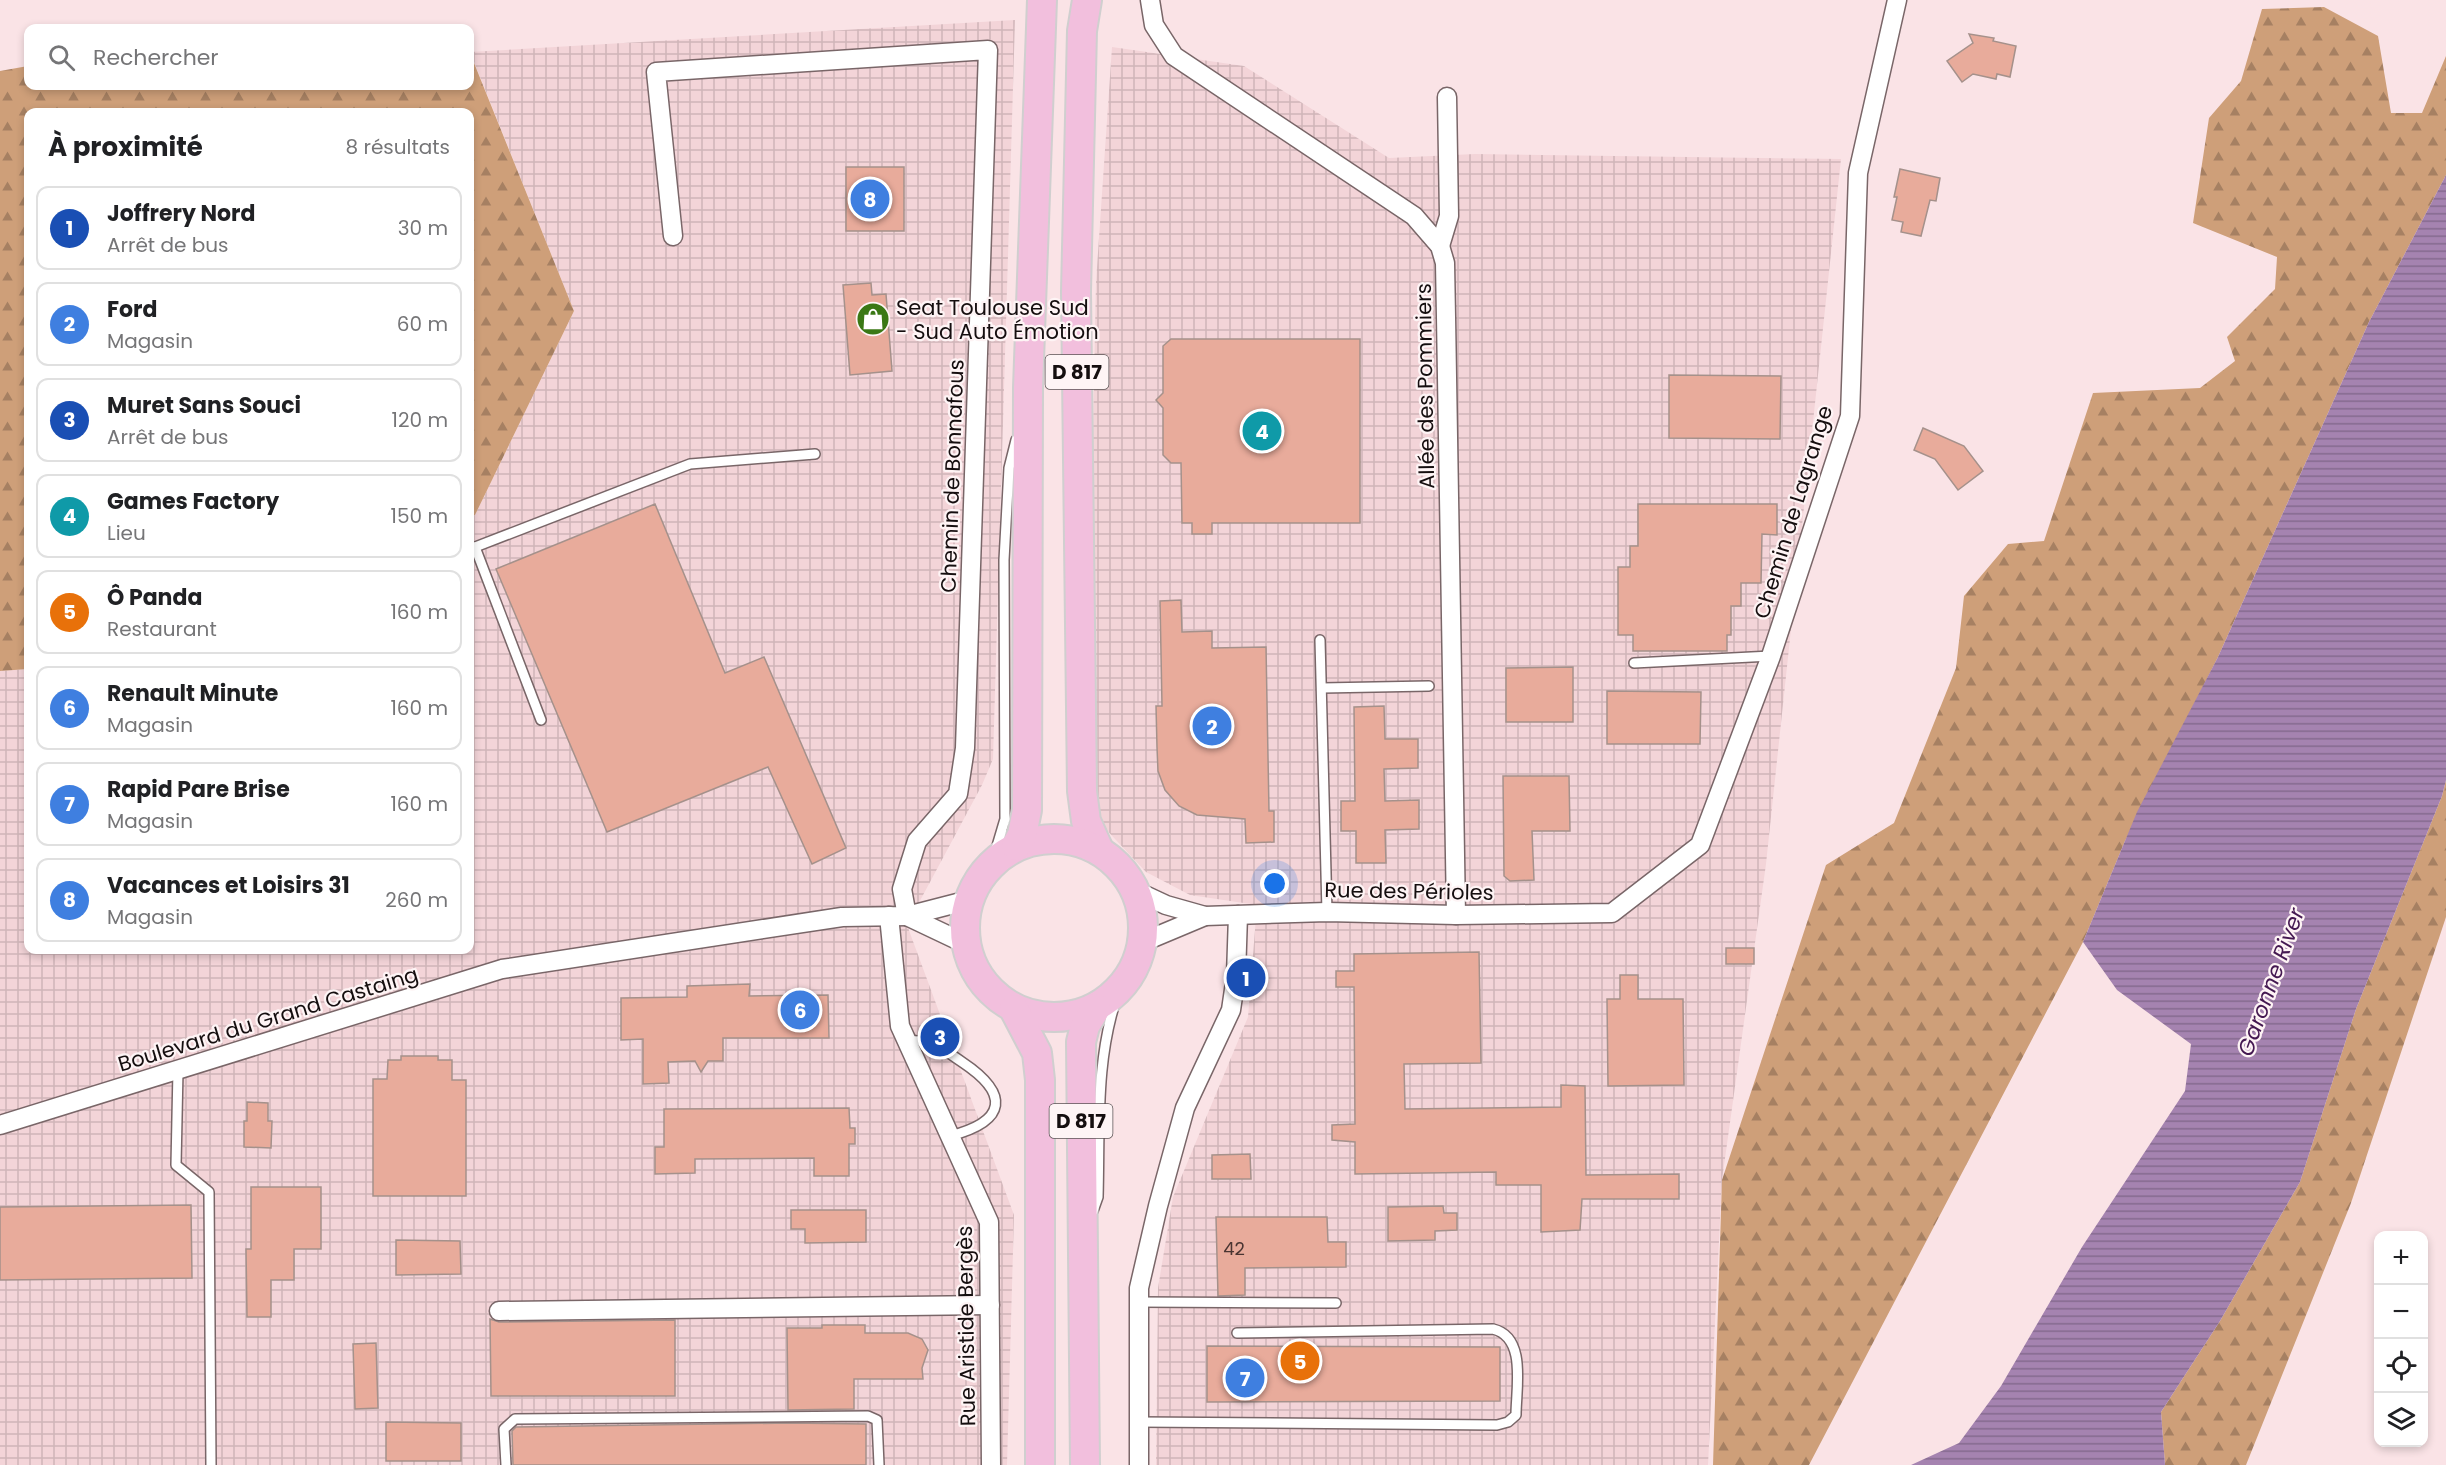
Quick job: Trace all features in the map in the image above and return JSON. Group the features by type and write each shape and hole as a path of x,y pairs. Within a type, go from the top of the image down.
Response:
{"main road":[{"name":"D 817","path":"1016,846 1024,828 1027,810 1028,388 1042,0"},
{"name":"D 817","path":"1087,0 1082,31 1076,292 1082,791 1086,821 1099,850"},
{"path":"1058,838 1080,842 1099,850 1127,875 1142,908 1143,942 1135,968 1119,991 1096,1008 1069,1017 1041,1017 1014,1009 991,993 975,970 966,944 964,922 969,900 977,882 989,866 1016,846 1037,840 1058,838"},
{"name":"D 817","path":"1085,1465 1081,1042 1085,1026 1096,1008"},
{"name":"D 817","path":"1014,1009 1037,1053 1040,1080 1040,1465"}],"street":[{"path":"1150,0 1154,25 1174,56 1414,216 1440,246"},
{"name":"Chemin de Lagrange","path":"1612,913 1700,845 1771,656 1850,416 1858,173 1897,0"},
{"name":"Chemin de Bonnafous","path":"673,236 656,72 988,50 965,748 958,794 917,841 902,890 898,916"},
{"path":"1440,246 1449,216 1447,97"},
{"name":"Allée des Pommiers","path":"1440,246 1445,263 1456,915"},
{"name":"Rue des Périoles","path":"1136,891 1166,905 1205,916 1327,912 1456,915 1612,913"},
{"name":"Boulevard du Grand Castaing","path":"0,1125 502,969 842,917 898,916 969,900"},
{"path":"1139,1465 1138,1288 1185,1108 1231,1010 1236,976 1238,915"},
{"name":"Boulevard du Grand Castaing","path":"898,916 966,944"},
{"name":"Rue Aristide Bergès","path":"898,916 900,1026 989,1222 991,1465"},
{"name":"Rue des Périoles","path":"1143,942 1205,916"},
{"path":"499,1311 990,1305"}],"lane":[{"path":"989,866 1005,819 1004,560 1009,468 1028,388"},
{"path":"474,547 690,464 815,454"},
{"path":"474,553 541,720"},
{"path":"1320,640 1327,912"},
{"path":"1634,663 1771,656"},
{"path":"1322,688 1429,686"},
{"path":"1083,1238 1098,1197 1102,1065 1108,1020 1119,991"},
{"path":"907,1041 924,1041 940,1047 973,1069 992,1088 996,1105 990,1117 974,1130 950,1136"},
{"path":"178,1070 176,1164 209,1192 211,1465"},
{"path":"1139,1302 1336,1303"},
{"path":"1138,1422 1497,1425 1508,1422 1516,1415 1517,1358 1513,1343 1505,1332 1493,1329 1237,1334"},
{"path":"506,1465 504,1428 515,1419 719,1416 868,1416 877,1420 879,1465"}],"shaded area":[{"path":"1015,20 993,759 982,785 907,925 1014,1215 1007,1465 0,1465 0,671 24,669 24,954 474,954 474,515 574,311 474,62 474,52"},
{"path":"1112,47 1244,66 1389,158 1475,154 1841,159 1766,864 1722,1180 1708,1465 1156,1465 1158,1288 1173,1197 1248,1017 1257,905 1190,895 1146,872 1100,823 1092,776 1093,429 1096,282"}],"green space":[{"path":"2324,7 2378,36 2391,113 2422,113 2446,56 2446,175 2369,322 2218,657 2125,841 2083,942 1809,1465 1713,1465 1722,1180 1826,865 1894,823 1956,668 1964,596 2008,544 2044,541 2093,393 2200,388 2235,361 2227,337 2275,289 2277,257 2193,223 2209,118 2241,81 2262,9"},
{"path":"474,63 574,311 475,515 474,108 24,108 24,669 0,671 0,71 24,67 24,90 474,90"},
{"path":"2446,780 2446,917 2351,1203 2246,1465 2165,1465 2161,1412 2220,1321 2300,1182 2356,1009 2442,796"}],"water":[{"name":"Garonne River","path":"2446,175 2446,780 2442,796 2356,1009 2300,1182 2220,1321 2161,1412 2165,1465 1911,1465 1959,1443 2001,1386 2082,1247 2185,1091 2191,1044 2117,990 2083,942 2137,812 2218,657 2369,322"}],"building":[{"path":"1969,34 1994,38 1993,41 2016,46 2010,77 1997,74 1996,79 1973,74 1962,82 1947,61 1973,43"},
{"path":"846,167 904,167 904,231 846,231"},
{"path":"1900,169 1940,178 1936,201 1930,200 1921,236 1901,232 1903,222 1892,220"},
{"path":"871,283 872,295 886,294 892,371 850,375 843,285"},
{"path":"1171,339 1360,339 1360,523 1212,523 1212,534 1192,534 1192,523 1182,523 1181,463 1171,463 1163,455 1163,408 1156,400 1163,393 1163,346"},
{"path":"1669,375 1781,376 1780,439 1669,438"},
{"path":"1923,428 1964,446 1983,471 1958,490 1935,459 1914,450"},
{"path":"655,504 725,673 764,657 846,848 812,864 768,767 607,832 496,569"},
{"path":"1638,504 1777,504 1777,535 1762,534 1761,583 1741,583 1741,606 1731,606 1731,635 1727,635 1727,651 1633,651 1633,635 1618,635 1618,567 1630,567 1630,546 1638,546"},
{"path":"1181,600 1182,632 1212,631 1212,648 1266,647 1269,811 1274,811 1274,842 1246,843 1245,819 1197,815 1179,806 1165,790 1158,771 1157,747 1156,706 1162,706 1160,601"},
{"path":"1573,667 1573,722 1506,722 1506,668"},
{"path":"1607,691 1701,692 1700,744 1607,744"},
{"path":"1384,706 1385,739 1418,739 1418,768 1384,769 1385,801 1419,800 1419,829 1385,830 1386,863 1356,863 1356,831 1341,831 1341,801 1355,801 1354,707"},
{"path":"1503,776 1569,776 1570,831 1532,831 1534,880 1510,881 1504,876"},
{"path":"1726,948 1754,948 1754,964 1726,964"},
{"path":"1479,952 1481,1063 1404,1064 1405,1109 1561,1107 1561,1085 1585,1086 1586,1175 1679,1174 1679,1199 1582,1199 1580,1230 1541,1232 1541,1185 1496,1185 1496,1172 1355,1174 1355,1142 1332,1140 1332,1125 1355,1124 1354,987 1336,987 1336,971 1354,971 1354,954"},
{"path":"1620,975 1638,975 1638,999 1683,999 1684,1085 1608,1086 1607,999 1620,999"},
{"path":"750,984 749,996 828,995 829,1038 723,1038 723,1061 708,1061 701,1072 695,1061 668,1062 669,1083 643,1084 643,1039 621,1040 621,998 687,997 687,986"},
{"path":"401,1056 438,1056 438,1060 452,1060 452,1080 466,1080 466,1196 373,1196 373,1079 387,1079 388,1060 401,1060"},
{"path":"247,1102 268,1103 268,1121 272,1121 271,1148 244,1147"},
{"path":"849,1108 850,1128 855,1128 855,1144 849,1144 849,1176 814,1176 814,1158 695,1159 695,1173 655,1174 655,1147 664,1147 664,1109"},
{"path":"1250,1154 1251,1179 1212,1179 1212,1155"},
{"path":"251,1187 321,1187 321,1249 294,1249 294,1280 271,1280 271,1317 247,1317 246,1249 251,1249"},
{"path":"191,1205 192,1278 0,1280 0,1207"},
{"path":"1443,1206 1444,1213 1457,1213 1457,1230 1435,1231 1435,1240 1388,1241 1388,1207"},
{"path":"791,1210 866,1210 866,1242 805,1243 805,1229 791,1229"},
{"path":"1216,1217 1327,1217 1328,1242 1346,1242 1346,1267 1245,1268 1245,1295 1218,1296"},
{"path":"396,1240 460,1241 461,1274 396,1275"},
{"path":"490,1319 499,1322 675,1320 675,1396 491,1396"},
{"path":"822,1325 865,1325 865,1333 908,1333 922,1339 928,1350 922,1368 923,1379 854,1379 854,1409 788,1410 787,1328 822,1328"},
{"path":"376,1343 378,1408 355,1409 353,1344"},
{"path":"1207,1346 1500,1347 1500,1401 1207,1402"},
{"path":"386,1422 461,1423 461,1461 386,1461"},
{"path":"866,1424 866,1465 513,1465 512,1431 516,1427"}],"place":[{"name":"Vacances et Loisirs 31","path":"870,199"},
{"name":"Seat Toulouse Sud - Sud Auto Émotion","path":"873,319"},
{"name":"Games Factory","path":"1262,431"},
{"name":"Ford","path":"1212,726"},
{"name":"Joffrery Nord","path":"1246,978"},
{"name":"Renault Minute","path":"800,1010"},
{"name":"Muret Sans Souci","path":"940,1037"},
{"name":"Ô Panda","path":"1300,1361"},
{"name":"Rapid Pare Brise","path":"1245,1378"}]}
